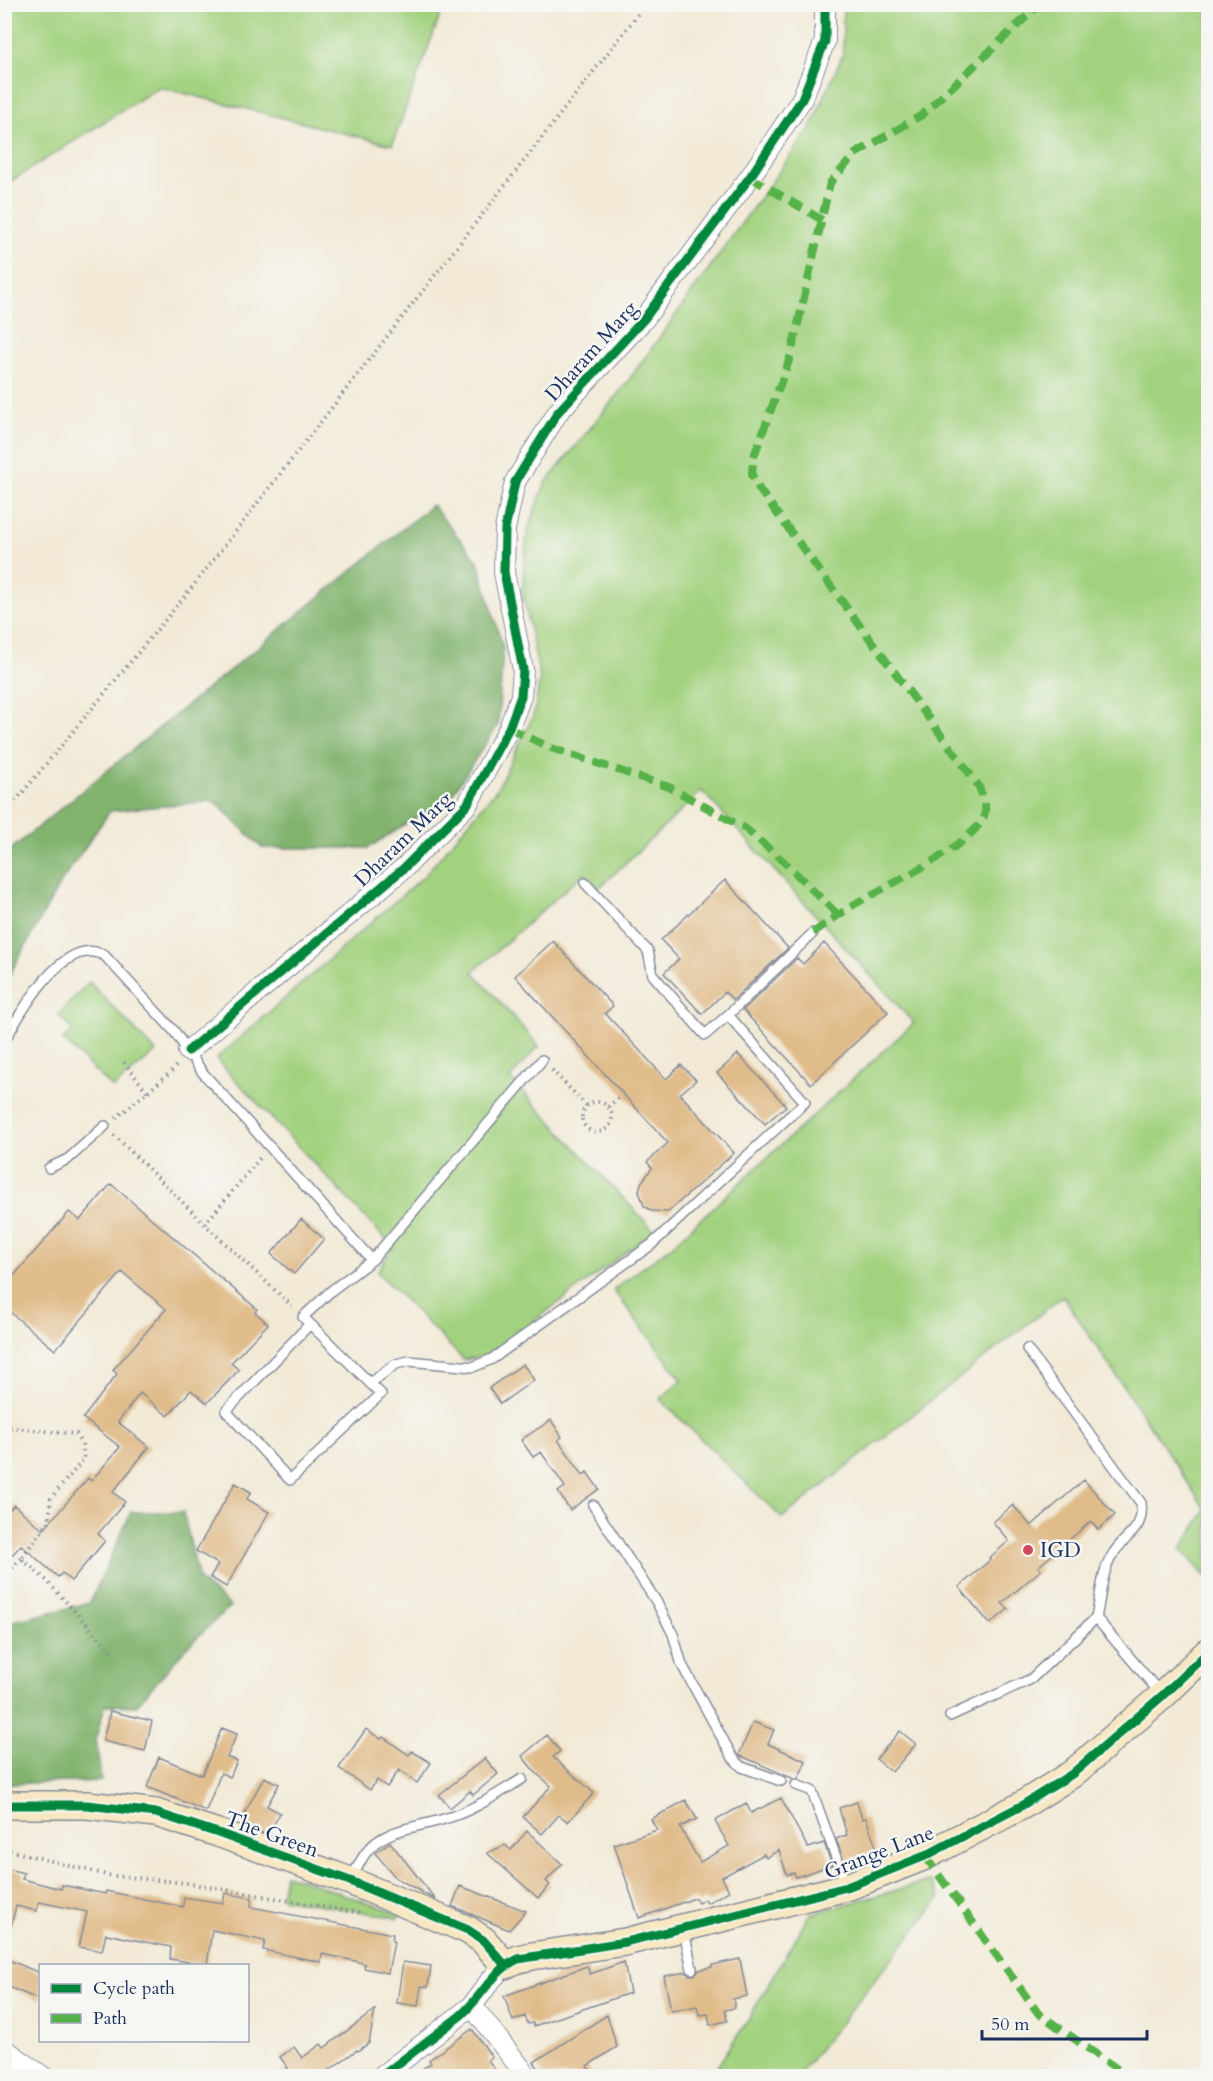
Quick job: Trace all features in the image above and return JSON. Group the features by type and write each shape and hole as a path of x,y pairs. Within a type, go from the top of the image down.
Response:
{"street":[{"name":"Dharam Marg","path":"188,1051 404,868 467,805 509,729 521,696 523,670 504,572 505,529 515,482 558,412 644,320 750,177 802,99 825,41 825,4"},
{"name":"Grange Lane","path":"505,1965 532,1956 625,1942 847,1887 925,1857 1021,1806 1072,1774 1209,1652"},
{"name":"The Green","path":"4,1805 87,1805 156,1813 350,1881 468,1930 483,1940 505,1965"},
{"path":"382,2076 472,2006 505,1965"},
{"path":"472,2006 527,2076"},
{"path":"4,2049 42,2076"}],"lane":[{"path":"585,883 648,951 653,975 705,1035 813,933"},
{"path":"4,1042 37,988 68,959 79,953 97,951 113,963 174,1031 203,1073 372,1260"},
{"path":"370,1383 396,1364 409,1361 473,1367 492,1359 651,1245 806,1102 728,1015"},
{"path":"307,1320 381,1394 290,1480 226,1411 332,1290 372,1260 542,1060"},
{"path":"49,1168 68,1159 105,1126"},
{"path":"950,1716 1031,1679 1096,1618 1104,1584 1105,1567 1114,1552 1138,1527 1142,1515 1141,1503 1027,1349"},
{"path":"593,1505 656,1601 673,1634 682,1665 733,1758 742,1767 782,1781"},
{"path":"1096,1618 1162,1696"},
{"path":"350,1881 366,1852 388,1835 406,1828 445,1819 470,1809 522,1779"},
{"path":"796,1785 812,1791 847,1887"},
{"path":"683,1928 692,1969"}],"path":[{"path":"4,815 190,590 646,4"},
{"path":"188,1051 170,1073 105,1126 307,1320"},
{"path":"542,1060 587,1106"},
{"path":"124,1062 147,1092"},
{"path":"608,1107 622,1095"},
{"path":"596,1102 608,1107 611,1120 604,1130 590,1131 582,1121 582,1114 587,1106 596,1102"},
{"path":"205,1224 270,1146"},
{"path":"4,1427 76,1434 82,1444 84,1459 51,1498 49,1522 4,1577"},
{"path":"21,1558 46,1580 113,1653"},
{"path":"4,1849 106,1875 187,1883 362,1913"}],"green space":[{"path":"5,4 444,5 392,145 159,87 5,185"},
{"path":"843,5 1208,5 1208,1579 1181,1549 1206,1510 1063,1296 782,1518 660,1399 682,1380 613,1290 669,1248 914,1023 702,791 598,889 584,873 473,972 539,1046 510,1078 654,1231 489,1355 464,1360 377,1272 393,1247 216,1059 425,875 497,789 534,714 540,678 522,590 527,532 545,484 626,384 811,127 843,54"},
{"path":"432,505 478,561 503,648 498,725 451,796 368,848 262,848 214,801 110,811 61,882 5,983 5,854"},
{"path":"89,982 156,1052 113,1088 63,1040 73,1030 58,1015"},
{"path":"131,1512 183,1512 199,1580 230,1606 185,1649 136,1706 105,1705 96,1738 101,1781 5,1784 5,1623 90,1603"},
{"path":"285,1874 401,1914 397,1918 281,1898"},
{"path":"930,1881 940,1898 798,2076 711,2076 746,2023 810,1914"}],"building":[{"path":"725,880 788,948 733,1000 725,992 702,1014 664,973 679,959 661,940"},
{"path":"553,941 613,1006 605,1013 666,1079 681,1065 696,1080 680,1094 734,1153 668,1212 652,1211 644,1206 639,1191 641,1183 652,1168 647,1162 668,1143 515,976"},
{"path":"824,943 888,1012 811,1084 743,1010 797,958 803,964"},
{"path":"738,1054 786,1106 765,1124 717,1073"},
{"path":"111,1184 257,1309 255,1312 268,1324 231,1363 239,1370 207,1403 191,1390 168,1416 140,1393 118,1422 149,1447 113,1492 125,1502 98,1534 105,1541 71,1581 62,1573 58,1577 21,1545 4,1564 4,1516 14,1505 43,1530 88,1478 91,1481 120,1447 83,1418 117,1374 113,1370 166,1309 122,1272 55,1350 4,1307 4,1287 69,1212 80,1220"},
{"path":"301,1219 324,1239 294,1274 271,1254"},
{"path":"523,1364 534,1380 500,1404 489,1388"},
{"path":"551,1420 562,1437 558,1440 583,1475 587,1472 599,1489 570,1510 558,1492 565,1487 541,1452 533,1457 521,1440"},
{"name":"IGD","path":"1084,1480 1115,1515 1098,1530 1091,1521 1038,1567 1041,1570 1002,1603 1008,1609 990,1624 959,1587 1009,1541 993,1522 1013,1505 1031,1526"},
{"path":"235,1483 251,1492 247,1499 269,1512 226,1587 210,1577 218,1564 196,1551"},
{"path":"110,1711 152,1721 145,1751 103,1741"},
{"path":"753,1722 774,1730 768,1744 806,1761 798,1779 739,1755"},
{"path":"222,1728 237,1734 227,1757 237,1761 230,1777 221,1773 206,1811 147,1787 159,1757 202,1775"},
{"path":"366,1729 381,1739 383,1737 409,1755 412,1751 431,1763 417,1783 399,1770 387,1787 377,1780 370,1790 339,1768"},
{"path":"900,1731 916,1744 892,1772 876,1759"},
{"path":"547,1735 560,1751 553,1757 594,1793 568,1822 559,1815 542,1834 523,1817 551,1786 522,1756"},
{"path":"485,1758 498,1774 473,1795 470,1791 450,1808 439,1795"},
{"path":"264,1777 279,1784 267,1806 280,1813 268,1835 244,1826 247,1820 242,1818"},
{"path":"781,1798 808,1848 824,1843 832,1865 796,1877 794,1873 787,1875 779,1850 766,1858 764,1854 722,1877 729,1891 707,1903 705,1899 698,1903 695,1898 639,1918 614,1844 657,1830 651,1819 686,1800 697,1819 680,1827 700,1862 729,1846 715,1821 746,1803 751,1813"},
{"path":"857,1802 862,1819 866,1818 877,1850 844,1861 836,1839 847,1835 839,1808"},
{"path":"527,1831 562,1864 546,1881 550,1885 538,1898 487,1853 505,1845 511,1850"},
{"path":"390,1842 436,1900 396,1878 375,1853"},
{"path":"4,1868 24,1873 22,1879 61,1889 62,1885 105,1894 106,1891 183,1907 184,1897 223,1903 225,1893 252,1898 251,1907 393,1934 392,1941 394,1942 388,1973 364,1968 365,1964 355,1961 322,1954 321,1962 263,1950 265,1941 212,1930 207,1964 170,1959 171,1947 106,1934 102,1951 79,1947 87,1912 39,1902 37,1911 16,1906 11,1926 4,1925"},
{"path":"460,1886 526,1911 509,1930 452,1906"},
{"path":"4,1958 39,1973 39,2000 4,1985"},
{"path":"740,1959 747,1996 733,1999 735,2008 725,2010 727,2021 710,2025 708,2014 699,2015 697,2006 671,2011 664,1976 686,1972 694,1975 699,1970 712,1967 712,1965"},
{"path":"403,1962 431,1966 428,1987 421,1986 418,2006 397,2003"},
{"path":"624,1962 630,1993 534,2026 533,2023 528,2024 525,2016 513,2021 504,1996 587,1966 590,1974"},
{"path":"375,2010 369,2043 321,2076 276,2076 288,2068 280,2057 294,2047 302,2058 321,2044 324,2048"},
{"path":"607,2015 617,2047 587,2066 594,2076 544,2076 534,2062"},
{"path":"472,2029 492,2057 488,2060 494,2068 483,2076 412,2076 431,2063 429,2060"}],"marked path":[{"path":"813,933 855,904 946,853 976,828 984,816 985,804 978,785 759,489 752,475 753,459 791,355 830,183 855,154 922,115 1040,4"},
{"path":"750,177 822,220"},
{"path":"509,728 551,748 669,787 746,829 782,860 838,915"},
{"path":"925,1856 1038,2013 1127,2076"}],"cycle path":[{"path":"188,1051 404,868 467,805 509,728 521,696 523,670 504,572 505,529 515,482 558,412 644,319 750,177 802,99 825,41 825,4"},
{"path":"382,2076 460,2016 501,1971 518,1959 625,1942 847,1887 925,1856 1021,1806 1072,1774 1162,1696 1208,1652"},
{"path":"4,1805 87,1805 156,1813 350,1881 468,1930 483,1940 505,1965"}],"place":[{"name":"IGD","path":"1028,1550"}]}
